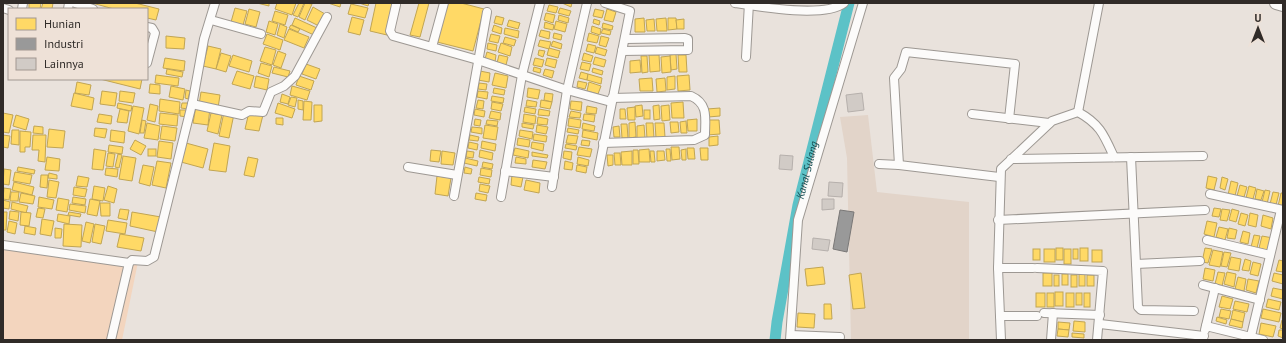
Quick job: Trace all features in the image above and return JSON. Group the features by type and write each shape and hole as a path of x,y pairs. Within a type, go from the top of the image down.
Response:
{"street":[{"path":"75,3 91,8"},
{"path":"3,245 129,263 132,260 147,261 154,257 192,104 204,39 211,20 214,3"},
{"path":"432,47 444,3"},
{"path":"501,197 522,75 540,3"},
{"path":"552,187 568,90 587,3"},
{"path":"598,173 622,52 626,39 630,12 605,3"},
{"path":"736,3 748,4 768,9 810,10 838,8 844,3"},
{"path":"840,337 791,337 798,220 863,3"},
{"path":"1078,112 1098,3"},
{"path":"1276,3 1283,6"},
{"path":"746,57 748,4"},
{"path":"396,5 390,31 392,35 478,60 568,90 612,100 691,96 700,101 704,110 705,136 694,140 603,143"},
{"path":"454,196 487,12"},
{"path":"192,104 242,115 249,111 263,112 270,92 284,86 295,76 327,17"},
{"path":"211,20 261,34"},
{"path":"148,27 152,28 155,33 148,59"},
{"path":"622,52 688,50 688,39 685,38 626,39"},
{"path":"899,164 894,78 901,69 906,52 1015,64 1009,118"},
{"path":"1002,340 998,268 999,178 1001,169 1052,120 1078,112 1092,120 1101,130 1114,157"},
{"path":"972,114 1049,123"},
{"path":"1011,159 1203,156"},
{"path":"1131,157 1139,309 1194,311"},
{"path":"879,164 899,164 999,178"},
{"path":"408,167 457,175"},
{"path":"505,171 554,178"},
{"path":"1210,194 1282,210 1250,338"},
{"path":"998,220 1134,215 1205,210"},
{"path":"1207,240 1270,255"},
{"path":"1136,264 1200,262"},
{"path":"111,340 129,263"},
{"path":"998,268 1103,270 1100,324 1097,340"},
{"path":"1203,285 1260,300"},
{"path":"1100,324 1203,338 1215,288"},
{"path":"1000,316 1053,313 1100,315"},
{"path":"1051,340 1053,313"},
{"path":"1206,326 1263,340"}],"shaded area":[{"path":"868,115 877,192 969,202 969,340 851,340 847,158 840,117"},
{"path":"3,241 138,262 122,340 3,340"}],"building: Hunian":[{"path":"29,3 41,3 40,8 29,8"},
{"path":"43,3 53,3 52,8 41,8"},
{"path":"92,3 135,3 159,9 156,20 148,18 148,8 110,8"},
{"path":"257,3 269,3 269,6"},
{"path":"277,3 296,3 292,15 275,9"},
{"path":"299,3 304,3 298,17 293,15"},
{"path":"305,3 312,4 305,20 299,17"},
{"path":"328,3 341,3 340,7"},
{"path":"359,3 369,3 368,6"},
{"path":"376,3 394,3 387,35 370,31"},
{"path":"419,3 429,3 420,37 410,35"},
{"path":"447,3 461,3 484,9 473,51 437,42"},
{"path":"562,3 572,3 571,7"},
{"path":"351,4 368,8 365,18 348,14"},
{"path":"549,5 558,7 556,13 547,11"},
{"path":"313,7 325,14 319,26 307,20"},
{"path":"235,8 247,11 243,25 231,22"},
{"path":"560,8 571,11 569,16 558,13"},
{"path":"249,9 260,12 256,27 245,24"},
{"path":"595,9 604,11 602,18 593,16"},
{"path":"607,9 616,12 613,22 604,20"},
{"path":"275,11 288,15 285,25 272,21"},
{"path":"546,13 555,15 553,23 544,20"},
{"path":"559,15 569,18 568,23 558,20"},
{"path":"496,16 504,18 502,25 494,23"},
{"path":"352,17 364,20 360,35 348,32"},
{"path":"295,18 317,28 314,35 292,25"},
{"path":"644,18 645,32 635,32 635,19"},
{"path":"666,18 667,31 657,31 656,19"},
{"path":"668,18 676,18 677,29 668,30"},
{"path":"594,19 600,21 599,25 593,23"},
{"path":"654,19 655,31 647,31 646,20"},
{"path":"684,19 684,29 677,29 676,20"},
{"path":"509,20 520,23 518,29 507,26"},
{"path":"269,21 278,24 275,35 266,32"},
{"path":"556,21 567,24 565,32 554,29"},
{"path":"545,22 554,25 553,30 544,28"},
{"path":"603,23 613,26 612,30 602,28"},
{"path":"280,24 287,27 284,38 277,35"},
{"path":"291,25 300,29 298,32 289,28"},
{"path":"494,25 502,28 501,34 492,31"},
{"path":"592,26 601,29 600,35 591,32"},
{"path":"505,28 519,31 518,38 504,34"},
{"path":"289,29 309,37 304,48 284,40"},
{"path":"603,29 611,31 610,35 601,33"},
{"path":"541,30 550,32 549,39 539,36"},
{"path":"554,33 562,35 561,40 553,38"},
{"path":"589,33 599,36 597,43 587,41"},
{"path":"267,34 283,40 280,50 263,44"},
{"path":"491,34 500,36 498,43 489,41"},
{"path":"166,36 185,38 184,49 166,48"},
{"path":"601,36 609,38 606,47 599,45"},
{"path":"505,37 516,40 514,46 503,43"},
{"path":"540,40 551,42 549,49 538,46"},
{"path":"553,41 562,44 561,49 551,46"},
{"path":"488,43 497,45 496,51 487,49"},
{"path":"501,43 512,47 510,56 498,52"},
{"path":"588,44 596,46 594,53 586,51"},
{"path":"208,46 221,49 216,69 203,66"},
{"path":"265,47 276,50 272,65 260,61"},
{"path":"597,47 607,50 605,56 595,53"},
{"path":"549,48 560,51 558,58 547,55"},
{"path":"539,50 545,51 543,57 538,55"},
{"path":"278,51 286,54 281,68 273,65"},
{"path":"487,52 496,55 495,62 485,59"},
{"path":"221,53 231,56 226,72 216,69"},
{"path":"584,53 593,56 591,62 582,60"},
{"path":"676,54 677,69 671,70 670,55"},
{"path":"233,55 252,61 249,72 229,66"},
{"path":"499,55 508,57 506,65 497,63"},
{"path":"649,55 659,55 660,71 650,72"},
{"path":"678,55 686,55 687,72 679,72"},
{"path":"641,56 647,56 648,72 642,73"},
{"path":"670,56 671,72 662,73 661,57"},
{"path":"595,57 606,60 604,67 593,64"},
{"path":"165,58 185,61 184,71 163,68"},
{"path":"535,58 544,60 542,67 533,65"},
{"path":"547,58 557,60 555,68 545,65"},
{"path":"640,60 641,72 630,73 630,61"},
{"path":"582,62 591,64 589,71 580,69"},
{"path":"261,63 272,66 269,77 258,73"},
{"path":"306,64 320,69 316,79 302,74"},
{"path":"274,67 290,71 288,77 272,73"},
{"path":"534,67 541,69 540,73 533,71"},
{"path":"593,68 603,71 602,75 592,72"},
{"path":"167,69 183,72 182,77 166,74"},
{"path":"545,69 554,71 552,78 543,75"},
{"path":"237,71 254,76 250,89 232,84"},
{"path":"480,71 490,73 489,82 478,80"},
{"path":"581,72 588,74 587,80 579,78"},
{"path":"495,73 508,76 506,88 492,85"},
{"path":"588,74 602,78 601,84 587,80"},
{"path":"156,75 179,78 178,86 155,83"},
{"path":"689,75 690,90 678,91 677,76"},
{"path":"256,76 269,79 267,90 254,87"},
{"path":"299,76 314,81 311,90 296,85"},
{"path":"675,76 675,89 667,90 667,77"},
{"path":"652,78 653,91 640,91 639,79"},
{"path":"665,78 666,91 657,92 656,79"},
{"path":"104,80 142,80 140,89"},
{"path":"578,81 587,83 585,89 577,87"},
{"path":"77,82 91,85 89,95 75,93"},
{"path":"589,82 601,86 598,94 587,91"},
{"path":"479,83 487,84 486,90 478,89"},
{"path":"150,84 160,85 160,94 149,93"},
{"path":"171,86 185,89 183,100 169,97"},
{"path":"292,86 310,91 307,100 290,95"},
{"path":"494,88 505,90 504,95 493,93"},
{"path":"528,88 540,90 538,99 527,97"},
{"path":"186,90 190,91 188,99 185,98"},
{"path":"102,91 117,93 115,106 100,104"},
{"path":"120,91 135,93 133,103 119,101"},
{"path":"478,91 488,92 487,99 477,97"},
{"path":"201,92 220,95 218,108 199,105"},
{"path":"74,93 94,98 92,110 71,106"},
{"path":"545,93 553,94 552,102 544,100"},
{"path":"282,94 290,97 288,104 280,102"},
{"path":"492,96 504,98 503,103 491,101"},
{"path":"291,97 297,98 295,107 288,105"},
{"path":"160,99 180,102 179,114 159,111"},
{"path":"298,100 303,101 303,110 298,109"},
{"path":"478,100 484,101 483,109 476,108"},
{"path":"527,100 537,102 536,107 526,106"},
{"path":"541,100 552,102 550,109 540,107"},
{"path":"304,101 312,102 311,120 303,120"},
{"path":"571,101 582,102 581,111 570,109"},
{"path":"492,102 503,104 501,111 491,109"},
{"path":"683,102 684,118 672,118 671,103"},
{"path":"118,103 132,106 131,111 117,108"},
{"path":"182,103 189,103 188,109 181,108"},
{"path":"278,103 295,109 292,118 275,113"},
{"path":"150,104 158,106 155,122 147,120"},
{"path":"314,105 322,105 322,121 314,122"},
{"path":"642,105 643,116 636,117 635,106"},
{"path":"659,105 660,119 654,120 653,106"},
{"path":"669,105 670,120 662,121 661,106"},
{"path":"133,106 144,108 139,134 128,131"},
{"path":"196,106 210,108 208,125 193,123"},
{"path":"587,106 597,108 596,114 586,113"},
{"path":"525,107 536,109 535,114 524,112"},
{"path":"635,107 635,120 628,120 627,108"},
{"path":"720,108 720,116 708,117 707,109"},
{"path":"120,109 129,111 127,123 117,122"},
{"path":"475,109 485,111 484,117 474,115"},
{"path":"539,109 550,111 549,116 538,115"},
{"path":"620,109 625,109 626,119 620,119"},
{"path":"180,110 188,110 187,117 180,116"},
{"path":"644,110 650,110 650,119 644,119"},
{"path":"491,111 501,113 500,120 489,118"},
{"path":"571,111 581,113 580,118 569,117"},
{"path":"224,112 234,114 229,138 219,136"},
{"path":"249,112 263,115 259,131 245,129"},
{"path":"3,113 13,115 9,133 3,132"},
{"path":"160,113 178,115 177,126 159,124"},
{"path":"211,113 222,115 218,134 207,131"},
{"path":"99,114 112,116 111,124 97,122"},
{"path":"524,114 536,116 535,124 523,122"},
{"path":"584,114 595,115 594,122 583,120"},
{"path":"16,115 29,119 26,130 13,126"},
{"path":"538,117 548,119 547,125 537,124"},
{"path":"276,118 283,118 283,125 276,124"},
{"path":"569,118 581,120 580,128 568,126"},
{"path":"475,119 481,120 480,126 474,125"},
{"path":"697,119 697,131 688,131 687,120"},
{"path":"142,120 146,121 144,133 140,133"},
{"path":"487,120 498,121 497,126 486,124"},
{"path":"707,120 719,120 720,134 707,135"},
{"path":"686,121 687,133 681,133 680,122"},
{"path":"635,122 636,137 629,138 629,123"},
{"path":"670,122 678,122 679,132 671,133"},
{"path":"147,123 160,126 158,140 144,138"},
{"path":"522,123 534,125 533,129 522,127"},
{"path":"583,123 595,126 594,131 582,129"},
{"path":"646,123 653,123 654,138 647,139"},
{"path":"655,123 664,123 665,137 656,138"},
{"path":"621,124 627,124 628,138 622,138"},
{"path":"485,125 498,127 496,140 483,138"},
{"path":"537,125 548,127 546,134 536,132"},
{"path":"644,125 645,138 637,138 637,126"},
{"path":"34,126 43,127 43,134 33,133"},
{"path":"162,126 177,128 175,141 160,139"},
{"path":"619,126 620,137 614,137 613,127"},
{"path":"472,127 482,128 482,134 471,132"},
{"path":"95,128 107,129 105,138 94,136"},
{"path":"568,128 579,130 578,134 567,132"},
{"path":"49,129 65,131 63,148 47,147"},
{"path":"12,130 19,130 19,145 11,144"},
{"path":"111,130 125,132 124,143 110,141"},
{"path":"520,130 533,132 532,139 519,136"},
{"path":"583,130 598,133 597,140 582,137"},
{"path":"20,131 31,132 30,147 25,147 25,152 20,152"},
{"path":"534,134 547,136 546,142 533,140"},
{"path":"3,135 10,136 8,148 3,147"},
{"path":"33,135 46,135 45,162 38,161 39,150 32,150"},
{"path":"470,135 479,137 478,141 469,140"},
{"path":"568,135 578,136 576,144 566,143"},
{"path":"718,136 718,145 709,146 709,137"},
{"path":"518,138 530,140 529,147 517,145"},
{"path":"135,140 146,146 141,155 130,149"},
{"path":"582,140 590,141 589,146 581,145"},
{"path":"159,141 173,143 171,159 157,157"},
{"path":"482,141 496,144 495,151 481,148"},
{"path":"469,142 478,144 477,150 468,148"},
{"path":"532,142 544,144 543,151 531,148"},
{"path":"186,143 208,149 203,168 181,162"},
{"path":"214,143 230,146 226,172 209,170"},
{"path":"566,144 577,146 576,150 565,148"},
{"path":"109,145 123,147 122,154 108,152"},
{"path":"579,147 592,149 590,157 577,155"},
{"path":"671,147 679,147 680,159 672,160"},
{"path":"515,148 529,151 528,158 513,155"},
{"path":"687,148 694,148 695,159 688,159"},
{"path":"700,148 708,148 708,160 701,160"},
{"path":"94,149 106,151 103,170 92,169"},
{"path":"148,149 156,149 156,156 148,156"},
{"path":"649,149 650,162 639,162 639,150"},
{"path":"666,149 670,149 671,161 667,161"},
{"path":"686,149 686,160 682,160 681,150"},
{"path":"431,150 441,151 439,162 430,161"},
{"path":"480,150 493,153 492,160 479,157"},
{"path":"633,150 638,150 639,164 633,164"},
{"path":"442,151 455,153 453,165 441,164"},
{"path":"467,151 474,152 473,158 466,157"},
{"path":"564,151 572,152 571,160 563,158"},
{"path":"632,151 632,165 622,165 621,152"},
{"path":"650,151 654,151 655,162 651,162"},
{"path":"657,151 664,151 665,160 657,161"},
{"path":"532,152 548,155 547,158 532,156"},
{"path":"108,153 115,154 113,167 106,166"},
{"path":"614,153 620,153 621,165 615,165"},
{"path":"118,154 122,155 119,168 115,167"},
{"path":"607,155 613,155 613,165 608,166"},
{"path":"123,156 136,158 132,181 119,179"},
{"path":"47,157 60,159 59,171 45,170"},
{"path":"248,157 258,159 254,177 244,175"},
{"path":"516,157 526,159 526,164 515,163"},
{"path":"578,157 589,160 588,166 577,164"},
{"path":"465,158 478,161 477,166 464,163"},
{"path":"533,160 547,162 545,169 532,167"},
{"path":"157,161 171,163 166,188 152,185"},
{"path":"565,161 573,163 572,170 564,169"},
{"path":"483,162 493,164 492,169 482,167"},
{"path":"143,165 154,167 150,186 139,183"},
{"path":"577,165 587,167 586,173 576,171"},
{"path":"18,167 35,170 34,174 17,171"},
{"path":"465,167 472,169 471,174 464,173"},
{"path":"106,168 118,169 117,177 105,175"},
{"path":"481,168 492,170 491,177 480,175"},
{"path":"4,169 11,170 9,185 3,184"},
{"path":"15,172 32,175 30,184 13,181"},
{"path":"49,173 57,175 57,179 48,178"},
{"path":"41,175 48,175 47,188 40,187"},
{"path":"512,175 523,177 521,187 511,185"},
{"path":"78,176 89,178 87,187 76,186"},
{"path":"437,176 451,178 448,196 435,194"},
{"path":"1208,176 1217,178 1214,190 1206,188"},
{"path":"479,177 490,179 489,184 478,182"},
{"path":"1222,177 1228,179 1225,190 1220,188"},
{"path":"49,180 59,182 56,198 47,197"},
{"path":"526,180 540,183 539,193 524,190"},
{"path":"1231,181 1238,183 1235,196 1228,195"},
{"path":"14,182 34,187 32,195 12,190"},
{"path":"480,184 490,186 488,193 479,191"},
{"path":"1240,185 1247,187 1244,197 1237,196"},
{"path":"94,186 105,188 103,201 92,199"},
{"path":"108,186 117,189 114,203 104,200"},
{"path":"1249,186 1256,188 1253,199 1246,198"},
{"path":"74,187 87,189 85,197 73,195"},
{"path":"4,188 11,189 9,200 3,199"},
{"path":"1257,189 1264,191 1261,200 1255,199"},
{"path":"1265,190 1270,191 1267,204 1262,202"},
{"path":"11,192 19,192 18,201 10,201"},
{"path":"1273,192 1279,193 1276,205 1270,204"},
{"path":"21,193 35,196 33,204 19,202"},
{"path":"476,193 487,195 486,201 475,199"},
{"path":"1281,193 1283,193 1283,207 1278,206"},
{"path":"39,197 54,200 52,209 38,207"},
{"path":"73,197 86,199 85,205 72,203"},
{"path":"58,198 69,200 67,212 56,210"},
{"path":"90,199 100,201 97,216 87,214"},
{"path":"3,200 10,202 9,209 3,208"},
{"path":"12,202 28,206 26,213 11,209"},
{"path":"100,203 110,203 110,216 101,216"},
{"path":"70,204 86,206 85,213 69,210"},
{"path":"38,208 45,209 43,218 36,217"},
{"path":"1214,208 1221,209 1219,217 1212,216"},
{"path":"120,209 129,210 127,220 118,218"},
{"path":"1222,209 1230,210 1227,221 1220,220"},
{"path":"1232,209 1239,211 1236,222 1229,220"},
{"path":"10,211 19,212 18,221 9,219"},
{"path":"3,212 7,212 6,230 3,230"},
{"path":"21,212 31,213 29,226 20,225"},
{"path":"69,212 81,214 80,217 68,215"},
{"path":"132,212 161,217 158,232 130,226"},
{"path":"1241,213 1248,215 1245,226 1238,224"},
{"path":"1250,213 1258,215 1256,227 1248,225"},
{"path":"58,214 70,216 69,224 57,221"},
{"path":"1263,215 1273,218 1271,229 1261,226"},
{"path":"42,219 54,221 51,236 40,234"},
{"path":"108,220 127,223 125,234 106,231"},
{"path":"9,221 17,223 15,234 7,232"},
{"path":"1207,221 1217,223 1214,237 1204,234"},
{"path":"86,222 94,224 90,243 82,241"},
{"path":"64,224 82,225 81,247 63,246"},
{"path":"95,224 105,226 101,244 92,242"},
{"path":"25,226 36,228 35,235 24,233"},
{"path":"1219,227 1228,229 1225,240 1216,237"},
{"path":"55,228 62,229 61,238 55,238"},
{"path":"1229,228 1237,230 1235,239 1227,238"},
{"path":"1243,231 1250,233 1248,244 1240,242"},
{"path":"120,234 144,238 141,251 117,247"},
{"path":"1254,235 1260,236 1257,248 1251,247"},
{"path":"1262,236 1273,238 1270,251 1259,248"},
{"path":"1056,248 1063,248 1063,260 1056,260"},
{"path":"1080,248 1088,248 1088,261 1080,261"},
{"path":"1205,248 1212,249 1208,263 1202,262"},
{"path":"1033,249 1040,249 1040,260 1033,260"},
{"path":"1044,249 1055,249 1055,262 1044,262"},
{"path":"1064,249 1071,249 1071,264 1064,264"},
{"path":"1073,249 1078,249 1078,259 1073,259"},
{"path":"1092,250 1102,250 1102,262 1092,262"},
{"path":"1213,250 1223,252 1220,267 1209,265"},
{"path":"1224,252 1231,253 1227,267 1221,266"},
{"path":"1231,257 1241,259 1239,271 1228,269"},
{"path":"1245,259 1251,261 1249,271 1242,270"},
{"path":"1279,260 1283,261 1283,272 1276,271"},
{"path":"1253,262 1261,264 1258,276 1250,274"},
{"path":"823,267 825,284 807,286 805,269"},
{"path":"1205,268 1215,270 1213,281 1203,279"},
{"path":"1218,272 1225,273 1222,286 1215,284"},
{"path":"1227,272 1236,274 1234,287 1224,284"},
{"path":"861,273 865,308 853,309 849,275"},
{"path":"1043,273 1052,273 1052,286 1043,286"},
{"path":"1274,273 1283,275 1283,284 1272,281"},
{"path":"1062,274 1068,274 1068,285 1062,285"},
{"path":"1079,274 1085,274 1085,286 1079,286"},
{"path":"1054,275 1059,275 1059,286 1054,286"},
{"path":"1071,275 1077,275 1077,287 1071,287"},
{"path":"1087,275 1094,275 1094,286 1087,286"},
{"path":"1238,277 1246,279 1244,291 1235,289"},
{"path":"1248,279 1259,281 1256,293 1246,290"},
{"path":"1273,288 1283,290 1283,299 1271,296"},
{"path":"1055,292 1063,292 1063,306 1055,306"},
{"path":"1036,293 1045,293 1045,307 1036,307"},
{"path":"1047,293 1054,293 1054,307 1047,307"},
{"path":"1066,293 1074,293 1074,307 1066,307"},
{"path":"1076,293 1082,293 1082,305 1076,305"},
{"path":"1084,293 1090,293 1090,307 1084,307"},
{"path":"1222,296 1233,299 1230,309 1219,307"},
{"path":"1268,299 1281,302 1279,310 1266,307"},
{"path":"1235,301 1249,304 1247,312 1233,309"},
{"path":"824,304 831,304 832,319 824,319"},
{"path":"1221,309 1231,311 1229,319 1219,317"},
{"path":"1263,309 1281,313 1279,322 1261,318"},
{"path":"1233,310 1245,313 1243,322 1231,319"},
{"path":"798,313 815,314 814,328 797,327"},
{"path":"1217,317 1227,320 1226,324 1216,321"},
{"path":"1231,319 1243,322 1242,328 1229,325"},
{"path":"1282,320 1283,321 1283,329 1280,328"},
{"path":"1074,321 1085,322 1085,332 1073,331"},
{"path":"1058,322 1070,323 1069,330 1058,329"},
{"path":"1261,323 1276,326 1273,337 1259,334"},
{"path":"1058,329 1069,330 1068,337 1057,336"},
{"path":"1279,330 1283,330 1283,338 1278,336"},
{"path":"1072,333 1084,334 1084,338 1072,337"}],"building: Industri":[{"path":"840,210 854,212 847,252 833,249"}],"building: Lainnya":[{"path":"862,93 864,110 848,112 846,95"},
{"path":"780,155 793,156 792,170 779,169"},
{"path":"829,182 843,183 842,197 828,196"},
{"path":"822,199 834,199 834,209 822,210"},
{"path":"813,238 830,240 828,251 812,249"}],"waterway":[{"name":"Kanal Sulang","path":"775,340 798,205 849,3"}]}
